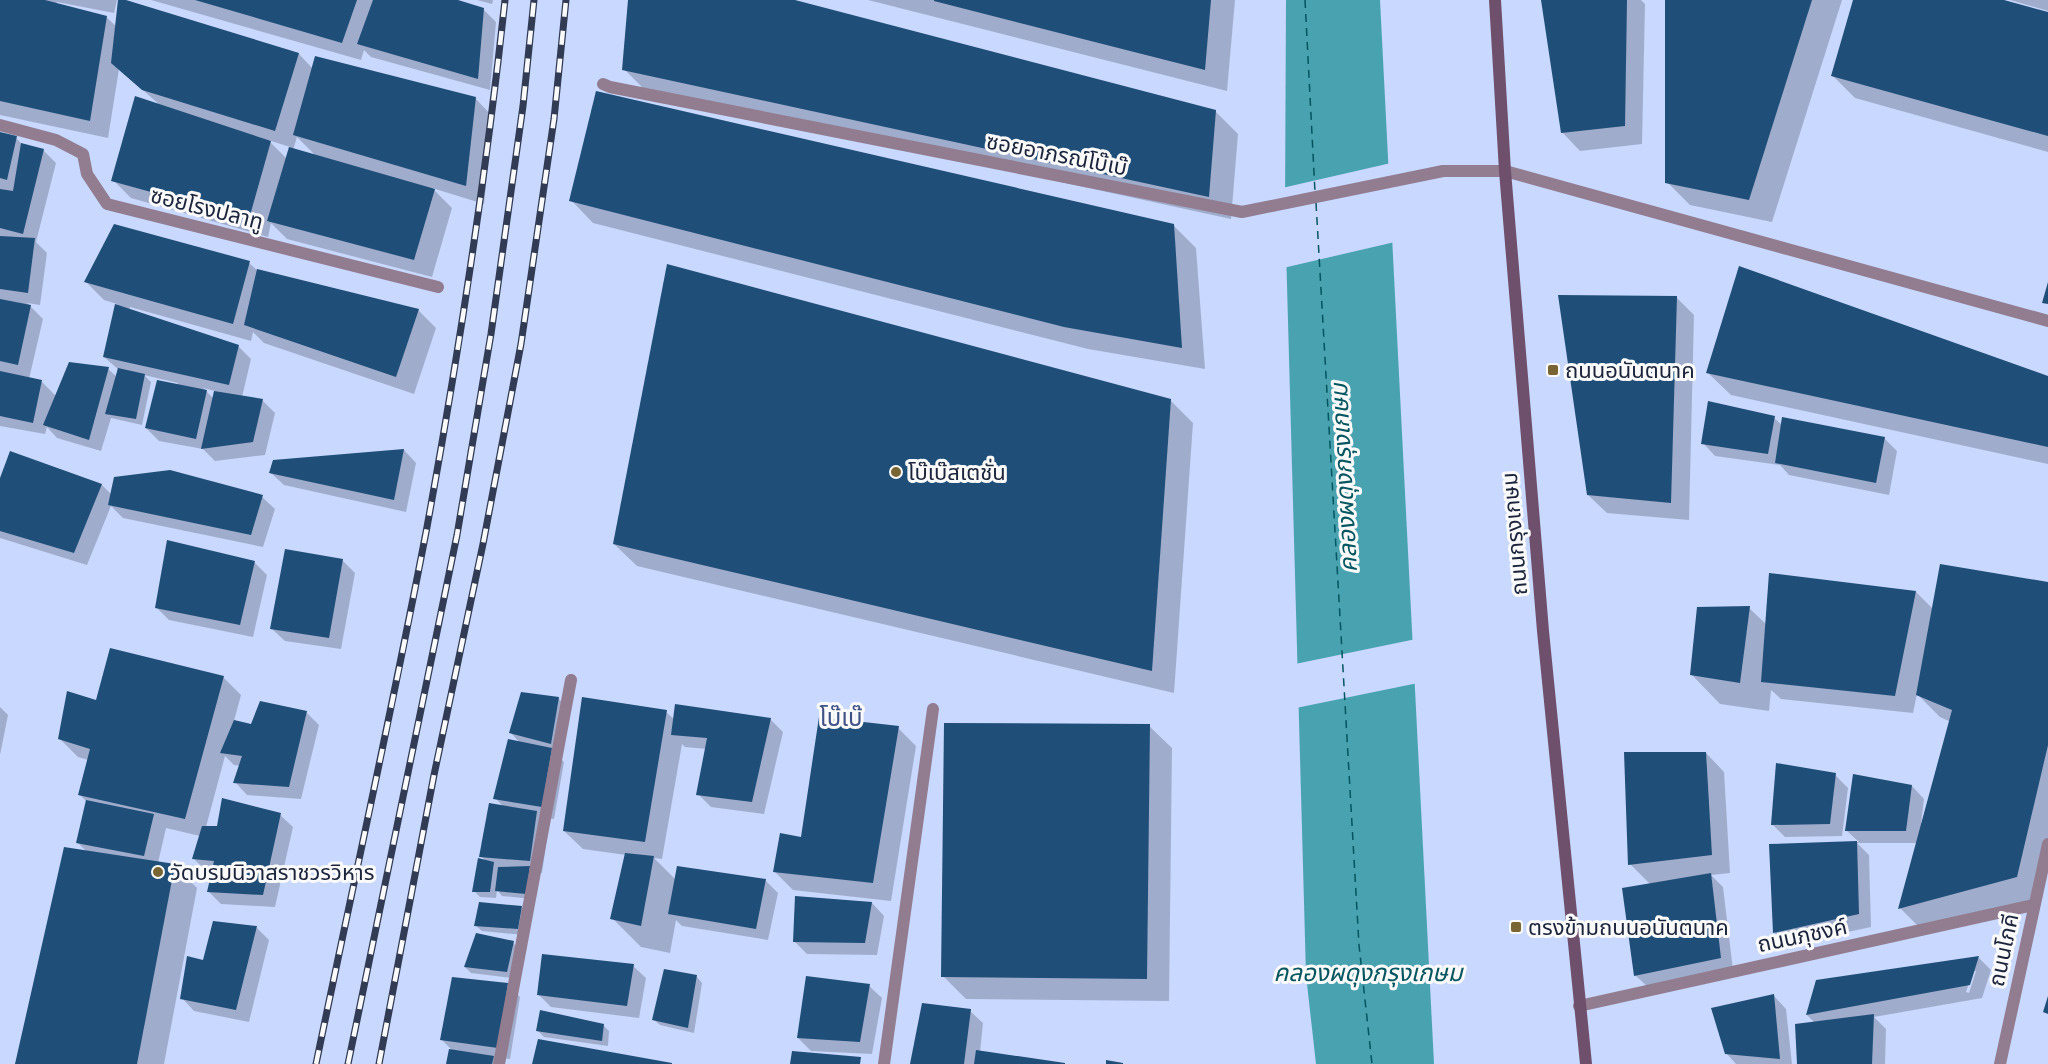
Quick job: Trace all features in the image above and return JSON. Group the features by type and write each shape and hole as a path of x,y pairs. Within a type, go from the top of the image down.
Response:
{"main road":[{"name":"ถนนกรุงเกษม","path":"1495,0 1505,171 1542,620 1586,1064"}],"street":[{"name":"ซอยอาภรณ์โบ๊เบ๊","path":"603,84 1242,212 1443,171 1505,171"},
{"name":"ซอยโรงปลาทู","path":"0,125 56,140 83,154 87,174 107,204 438,288"},
{"path":"1505,171 2048,321"},
{"path":"500,1064 571,680"},
{"path":"884,1064 933,709"},
{"name":"ถนนโภคี","path":"2000,1064 2048,844"},
{"name":"ถนนภุชงค์","path":"1579,1006 2034,905"}],"water":[{"name":"คลองผดุงกรุงเกษม","path":"1286,0 1380,0 1434,1064 1316,1064 1306,975 1285,212"}],"pier":[{"path":"1391,163 1395,242 1283,268 1282,188"},
{"path":"1416,639 1418,683 1296,708 1295,664"}],"building":[{"path":"0,0 45,0 107,16 90,121 0,101"},
{"path":"118,0 126,0 299,53 275,131 142,90 111,63"},
{"path":"195,0 357,0 342,43"},
{"path":"373,0 458,0 484,8 478,79 357,44"},
{"path":"628,0 795,0 1216,110 1209,197 622,70"},
{"path":"1211,0 1205,70 934,1"},
{"path":"1541,0 1627,0 1625,126 1561,133"},
{"path":"1665,0 1812,0 1749,200 1665,183"},
{"path":"1853,0 2004,0 2048,12 2048,136 1831,76"},
{"path":"315,56 476,97 466,186 293,135"},
{"path":"596,91 1174,224 1182,348 1064,327 569,201"},
{"path":"135,96 271,141 249,219 111,181"},
{"path":"0,132 17,136 7,180 0,178"},
{"path":"21,143 44,149 23,234 0,228 0,189 13,191"},
{"path":"289,147 435,189 414,260 267,221"},
{"path":"114,224 250,261 233,324 84,282"},
{"path":"0,236 35,238 28,293 0,289"},
{"name":"โบ๊เบ๊สเตชั่น","path":"667,264 1171,399 1152,671 613,544"},
{"path":"1739,266 2048,376 2048,447 1706,373"},
{"path":"257,269 419,309 396,377 244,325"},
{"path":"2048,282 2048,304 2042,303"},
{"path":"1558,295 1677,296 1671,503 1587,495"},
{"path":"0,299 31,305 18,365 0,361"},
{"path":"115,304 239,345 229,385 103,357"},
{"path":"69,362 109,367 89,440 43,425"},
{"path":"118,368 145,374 136,419 105,414"},
{"path":"0,371 42,380 33,423 0,416"},
{"path":"157,380 207,390 196,439 145,428"},
{"path":"214,391 263,399 253,442 201,449"},
{"path":"1708,401 1775,416 1768,454 1701,444"},
{"path":"1782,417 1885,437 1876,483 1775,463"},
{"path":"404,449 394,500 269,473 273,460"},
{"path":"10,451 102,484 74,553 0,531 0,478"},
{"path":"170,470 263,495 251,535 108,505 114,477"},
{"path":"167,540 255,561 240,625 155,608"},
{"path":"285,549 343,559 329,638 270,629"},
{"path":"1940,564 2048,582 2048,745 2017,877 1898,909 1952,710 1916,695"},
{"path":"1769,573 1916,591 1895,696 1761,682"},
{"path":"1750,606 1740,683 1690,675 1697,607"},
{"path":"110,648 224,676 185,819 78,795 90,749 58,739 67,691 96,700"},
{"path":"521,692 559,697 551,744 509,733"},
{"path":"582,697 667,710 645,842 563,831"},
{"path":"260,701 307,711 289,787 233,783 242,756 220,753 234,720 251,724"},
{"path":"675,704 771,718 752,802 696,795 707,738 671,735"},
{"path":"819,717 899,726 873,883 773,872 780,833 801,837"},
{"path":"944,723 1150,724 1147,979 941,977"},
{"path":"508,739 552,748 542,807 493,799"},
{"path":"1624,752 1706,752 1712,855 1628,865"},
{"path":"1776,763 1836,773 1830,824 1771,825"},
{"path":"1853,774 1912,785 1906,831 1845,831"},
{"path":"222,798 281,813 263,895 207,892 214,861 192,859 202,826 217,826"},
{"path":"86,800 154,814 144,856 76,843"},
{"path":"489,803 537,811 530,861 479,857"},
{"path":"1857,841 1859,914 1773,933 1769,844"},
{"path":"64,847 175,864 137,1064 15,1064"},
{"path":"625,853 654,856 641,926 610,919"},
{"path":"478,858 494,862 490,892 472,892"},
{"path":"530,866 526,894 495,891 498,867"},
{"path":"677,866 766,879 756,929 668,914"},
{"path":"1711,873 1721,958 1634,976 1622,888"},
{"path":"795,896 872,902 865,943 793,942"},
{"path":"479,902 522,906 518,929 474,926"},
{"path":"213,921 257,926 236,1010 180,999 187,956 203,960"},
{"path":"476,933 514,941 507,972 464,967"},
{"path":"542,954 634,964 627,1006 537,995"},
{"path":"1979,956 1970,985 1806,1015 1816,980"},
{"path":"664,969 697,975 688,1028 652,1020"},
{"path":"806,976 870,984 860,1042 797,1038"},
{"path":"452,977 508,983 498,1048 440,1040"},
{"path":"1774,994 1780,1059 1725,1054 1711,1008"},
{"path":"2048,996 2048,1014 2043,1012"},
{"path":"922,1003 971,1009 964,1064 910,1064"},
{"path":"540,1010 604,1024 602,1041 536,1031"},
{"path":"1874,1014 1872,1064 1797,1064 1795,1024"},
{"path":"538,1039 672,1063 672,1064 532,1064"},
{"path":"449,1049 494,1056 492,1064 446,1064"},
{"path":"976,1050 1065,1063 1065,1064 974,1064"},
{"path":"792,1051 861,1057 860,1064 790,1064"},
{"path":"1106,1060 1123,1063 1123,1064 1106,1064"}],"ferry route":[{"path":"1305,0 1315,192"},
{"path":"1316,203 1359,945 1372,1064"}],"railway":[{"path":"316,1064 401,661 439,461 480,198 505,0"},
{"path":"348,1064 457,535 491,334 523,106 534,0"},
{"path":"379,1064 434,775 483,544 521,344 554,119 566,0"}],"place":[{"name":"ถนนอนันตนาค","path":"1553,370"},
{"name":"โบ๊เบ๊สเตชั่น","path":"896,472"},
{"name":"วัดบรมนิวาสราชวรวิหาร","path":"158,872"},
{"name":"ตรงข้ามถนนอนันตนาค","path":"1516,927"}],"district":[{"name":"โบ๊เบ๊","path":"841,718"}]}
